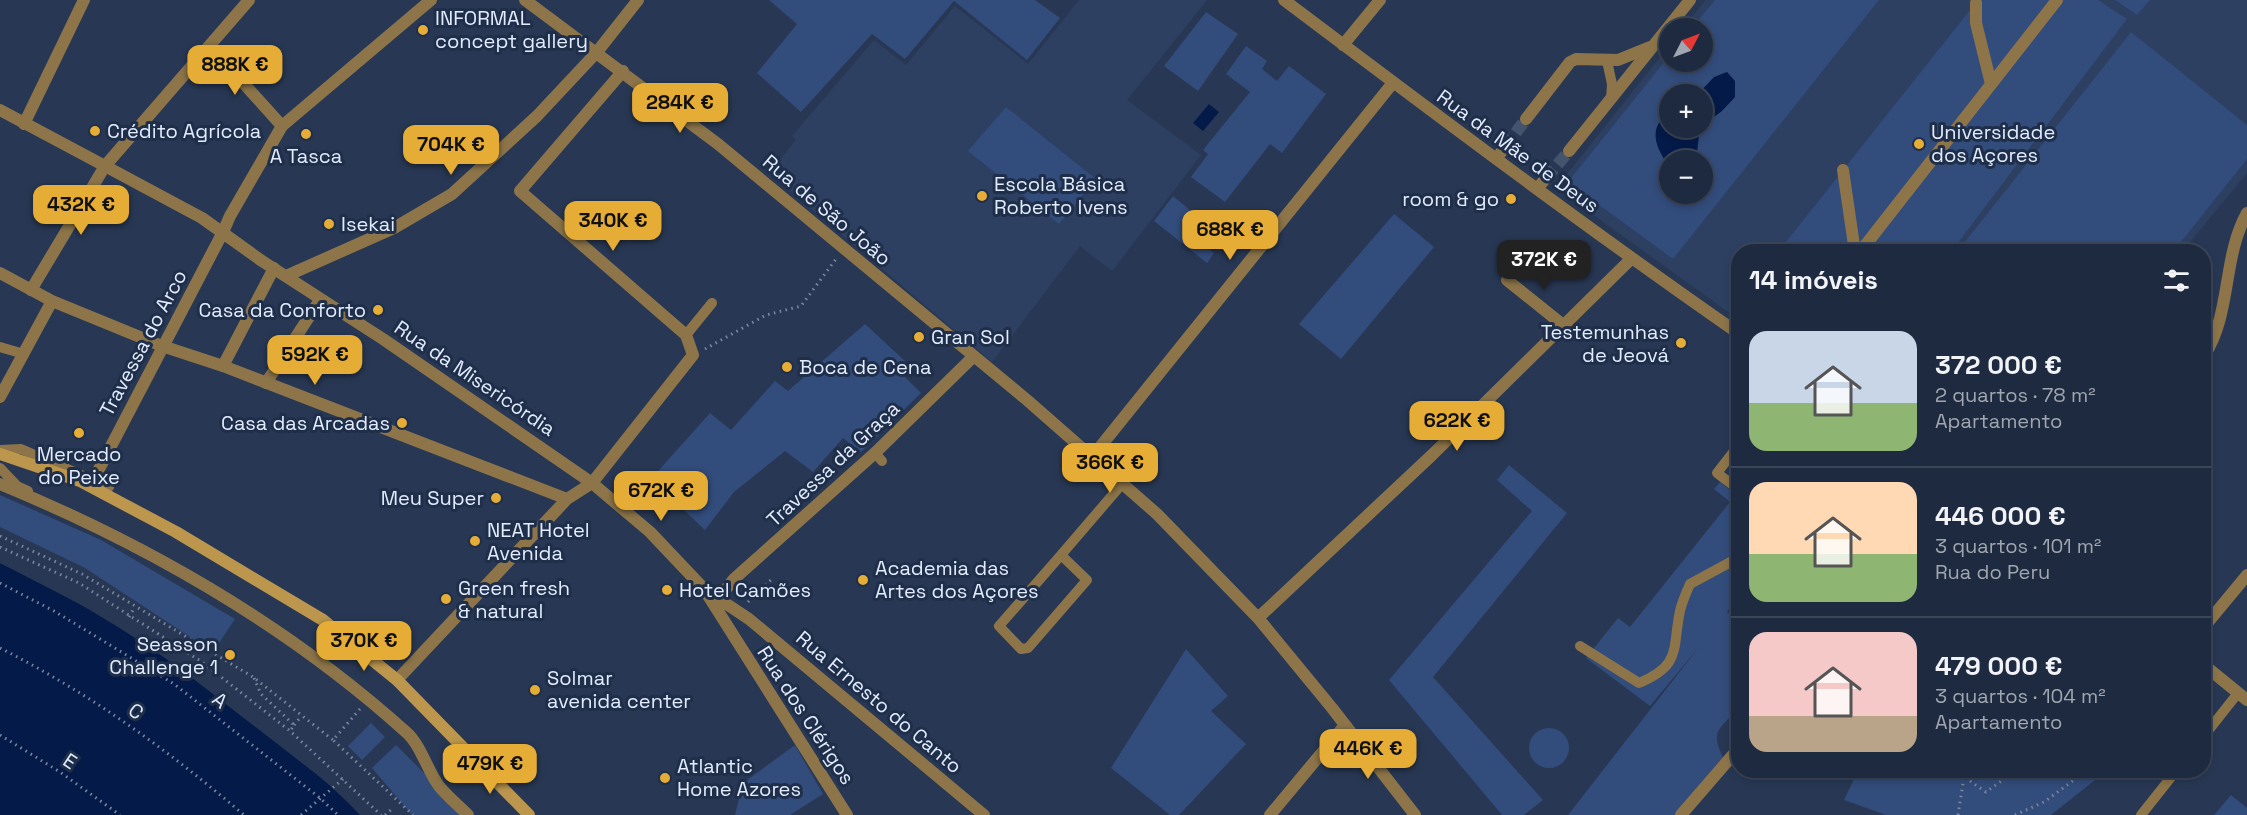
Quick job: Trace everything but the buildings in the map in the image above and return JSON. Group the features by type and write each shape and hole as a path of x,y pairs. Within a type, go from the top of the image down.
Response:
{"main road":[{"path":"0,452 80,482 176,532 322,620 397,680 529,815"}],"street":[{"path":"24,124 84,0"},
{"path":"31,290 105,166 249,0"},
{"name":"Travessa do Arco","path":"97,473 230,216 282,126 430,0"},
{"name":"Rua de São João","path":"525,0 718,144 1157,514 1257,618 1345,725 1407,812"},
{"path":"286,276 393,228 452,194 537,116 597,52 638,0"},
{"name":"Rua da Mãe de Deus","path":"1284,0 1392,84 1630,259 1731,328"},
{"path":"1343,45 1380,0"},
{"path":"1569,151 1690,0"},
{"path":"1866,244 2057,0"},
{"path":"1976,3 1976,23 1991,84"},
{"path":"1526,118 1570,62 1583,59 1607,61 1629,58 1658,41"},
{"path":"210,46 282,126"},
{"path":"397,680 567,499 592,483 693,356 686,335 520,191 623,71"},
{"path":"1092,457 1392,84"},
{"name":"Rua da Misericórdia","path":"0,110 202,218 321,300 393,345 592,483 650,532 704,589"},
{"path":"1496,159 1505,147"},
{"path":"1843,170 1854,244"},
{"path":"1537,189 1546,178"},
{"path":"2211,340 2221,316 2231,251 2247,213"},
{"path":"1257,618 1431,456 1630,259"},
{"path":"223,366 274,268"},
{"path":"0,273 52,301 162,346 223,366 567,499"},
{"path":"1507,280 1563,325"},
{"path":"266,383 321,300"},
{"path":"0,397 52,301"},
{"name":"Travessa da Graça","path":"718,598 734,579 878,457 973,357"},
{"path":"0,484 82,519 176,567 306,649 408,734 440,786 468,815"},
{"path":"2211,618 2247,574"},
{"name":"Rua Ernesto do Canto","path":"704,589 749,619 984,815"},
{"name":"Rua dos Clérigos","path":"704,589 732,637 847,815"},
{"path":"732,637 737,622 749,619"},
{"path":"2211,671 2243,696"},
{"path":"1270,815 1345,725"},
{"path":"1681,815 1731,757"}],"lane":[{"path":"1607,61 1612,84 1611,99"},
{"path":"686,335 712,303"},
{"path":"0,347 24,354"},
{"path":"0,452 21,449 109,487"},
{"path":"1731,455 1717,473 1731,484"},
{"path":"0,468 17,486 102,524"},
{"path":"1061,555 1087,580 1028,648 1021,649 999,626 1122,484"},
{"path":"1580,646 1639,683 1657,676 1675,654 1680,611 1690,585 1731,562"},
{"path":"2211,729 2243,696"},
{"path":"2140,815 2170,778"}],"path":[{"path":"693,356 766,315 801,306 844,250"},
{"path":"0,536 82,574 254,677 333,740 413,815"},
{"path":"0,547 79,583 202,662 290,731 383,815 393,808"},
{"path":"737,611 772,579"},
{"name":"A","path":"0,583 54,610 174,684 320,798 338,815"},
{"path":"129,617 133,610"},
{"name":"C","path":"0,648 107,709 186,765 244,815"},
{"path":"254,677 261,694 294,725"},
{"path":"333,740 368,701"},
{"path":"290,731 299,719"},
{"name":"E","path":"0,735 60,772 120,815"},
{"path":"1958,815 1964,778"},
{"path":"1965,778 1986,792 2005,778"},
{"path":"2014,815 2044,802 2077,778"},
{"path":"301,815 343,779"}],"shaded area":[{"path":"769,0 1035,0 1060,18 1027,60 954,1 905,59 872,34 801,112 757,73 797,24"},
{"name":"Escola Básica Roberto Ivens","path":"1079,0 1207,0 1127,100 1201,155 1112,271 1080,246 992,362 769,173 796,140 792,136 874,40 906,65 955,6 1028,64"},
{"name":"Universidade dos Açores","path":"1706,0 2247,0 2247,173 2189,244 1731,244 1731,314 1556,188 1659,59 1659,72 1713,72 1713,18 1691,18"},
{"path":"1715,0 1879,0 1673,259 1568,182 1659,68 1659,72 1713,72 1713,18 1700,18"},
{"path":"1978,0 2098,0 2127,19 1957,244 1784,244"},
{"path":"2115,0 2150,0 2137,15"},
{"path":"1206,12 1238,34 1198,91 1164,66"},
{"path":"2131,32 2247,125 2247,159 2179,244 1963,244"},
{"path":"1246,46 1267,61 1262,69 1277,81 1289,66 1326,94 1282,153 1270,144 1225,202 1191,177 1208,154 1203,150 1250,92 1226,74"},
{"path":"1727,72 1735,81 1735,97 1713,118 1713,84 1707,84 1714,77"},
{"path":"1209,104 1219,112 1203,131 1193,123"},
{"path":"1006,107 1096,179 1059,224 968,151"},
{"path":"1658,124 1659,138 1699,138 1697,150 1659,150 1656,137"},
{"path":"1173,196 1208,225 1198,239 1214,253 1207,263 1154,221"},
{"path":"1394,214 1434,247 1341,359 1299,324"},
{"path":"865,324 905,361 896,368 921,393 861,452 843,438 813,472 785,451 734,492 705,530 651,479 710,413 731,430 775,381 788,391"},
{"path":"1509,465 1567,513 1433,677 1543,800 1524,815 1502,815 1389,680 1532,511 1497,480"},
{"path":"1720,482 1731,491 1731,607 1727,612 1731,615 1731,715 1718,733 1717,739 1723,757 1675,815 1568,815 1699,647 1650,706 1586,658 1618,618 1630,627 1730,502 1714,489"},
{"path":"0,495 101,540 235,619 213,652 85,568 0,527"},
{"path":"0,563 103,618 199,682 299,760 360,815 0,815"},
{"path":"1186,649 1228,696 1211,711 1246,744 1179,815 1170,815 1111,768"},
{"path":"371,723 385,737 362,760 348,746"},
{"path":"1549,728 1557,729 1563,734 1568,740 1568,756 1563,762 1557,767 1549,768 1541,767 1535,762 1530,756 1529,748 1530,740 1535,734 1541,729"},
{"path":"396,745 466,815 412,815 372,768"},
{"path":"795,745 823,794 790,815 735,815 743,783"},
{"path":"1855,778 2096,778 2051,815 1886,815 1844,800"},
{"path":"2231,795 2247,808 2247,815 2214,815"}],"pier":[{"path":"0,560 103,612 162,651 331,781 363,815 329,784 160,653 101,615 0,563"}],"tunnel":[{"path":"1505,147 1526,119"},
{"path":"1546,178 1569,151"}],"place":[{"name":"INFORMAL concept gallery","path":"423,30"},
{"name":"Crédito Agrícola","path":"95,131"},
{"name":"A Tasca","path":"306,134"},
{"name":"Universidade dos Açores","path":"1919,144"},
{"name":"Escola Básica Roberto Ivens","path":"982,196"},
{"name":"room & go","path":"1511,199"},
{"name":"Isekai","path":"329,224"},
{"name":"Casa da Conforto","path":"378,310"},
{"name":"Gran Sol","path":"919,337"},
{"name":"Testemunhas de Jeová","path":"1681,343"},
{"name":"Boca de Cena","path":"787,367"},
{"name":"Casa das Arcadas","path":"402,423"},
{"name":"Mercado do Peixe","path":"79,433"},
{"name":"Meu Super","path":"496,498"},
{"name":"NEAT Hotel Avenida","path":"475,541"},
{"name":"Academia das Artes dos Açores","path":"863,580"},
{"name":"Hotel Camões","path":"667,590"},
{"name":"Green fresh & natural","path":"446,599"},
{"name":"Seasson Challenge 1","path":"230,655"},
{"name":"Solmar avenida center","path":"535,690"},
{"name":"Atlantic Home Azores","path":"665,778"}]}
